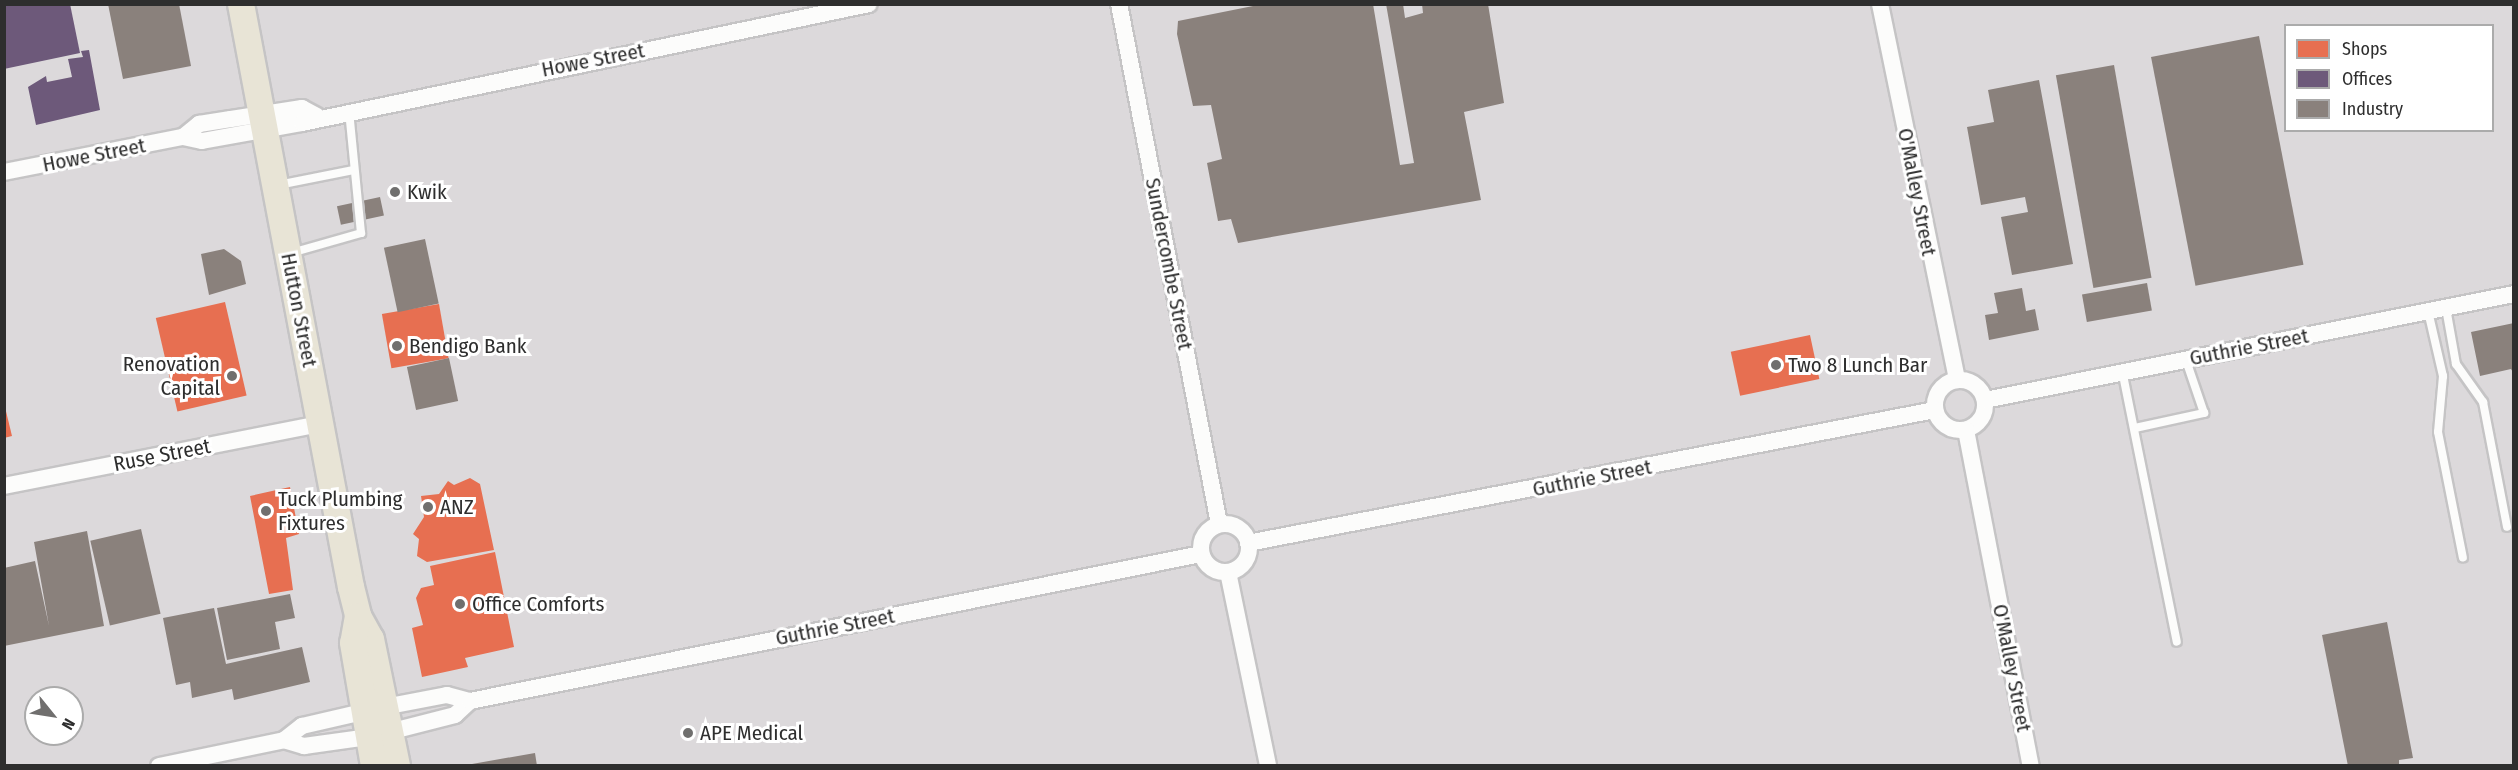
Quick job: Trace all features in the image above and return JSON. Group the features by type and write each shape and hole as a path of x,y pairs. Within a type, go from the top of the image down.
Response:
{"main road":[{"name":"Hutton Street","path":"241,4 358,616 371,639 377,722 374,765"},
{"name":"Hutton Street","path":"377,722 397,765"}],"street":[{"name":"Howe Street","path":"4,172 183,137 199,124 265,122 302,108 317,116 869,4"},
{"name":"Sundercombe Street","path":"1119,4 1219,524"},
{"name":"O'Malley Street","path":"1880,4 1957,380"},
{"name":"Guthrie Street","path":"1985,400 2123,375 2186,360 2514,294"},
{"path":"1957,380 1971,382 1985,400 1983,415 1966,430 1950,429 1935,410 1937,393 1957,380"},
{"name":"Guthrie Street","path":"1248,543 1935,410"},
{"name":"Ruse Street","path":"4,486 320,424"},
{"name":"O'Malley Street","path":"1966,430 2031,765"},
{"path":"1219,524 1238,527 1248,543 1246,559 1228,572 1211,568 1201,554 1206,532 1219,524"},
{"name":"Guthrie Street","path":"284,740 304,746 377,722 447,695 470,701 1201,554"},
{"path":"1228,572 1268,765"},
{"name":"Guthrie Street","path":"159,765 284,740 302,726 455,715 470,701"}],"lane":[{"path":"288,254 361,233 348,110"},
{"path":"276,185 354,170"},
{"path":"2446,308 2456,364 2483,402 2507,527"},
{"path":"2428,311 2443,376 2438,432 2463,558"},
{"path":"2135,428 2204,413 2186,360"},
{"path":"2123,375 2177,642"}],"shaded area":[{"path":"5,5 2513,5 2513,765 5,765"}],"building: Shops":[{"path":"225,302 247,396 177,412 156,318"},
{"path":"439,304 449,358 391,368 382,314"},
{"name":"Two 8 Lunch Bar","path":"1810,335 1819,379 1740,396 1731,352"},
{"path":"4,403 12,436 4,438"},
{"path":"470,478 480,484 494,550 427,562 417,556 419,539 413,534 424,517 421,496 439,494 448,481 454,485"},
{"path":"290,487 299,534 286,538 293,590 269,594 250,496"},
{"path":"495,552 514,647 465,658 468,667 422,677 412,628 423,625 416,598 421,588 434,585 430,566"}],"building: Offices":[{"path":"4,4 70,4 80,53 4,69"},
{"path":"89,50 100,110 36,125 28,87 46,76 47,82 72,77 68,59 83,57 81,51"}],"building: Industry":[{"path":"108,4 179,4 191,66 123,79"},
{"path":"1263,4 1373,4 1400,165 1414,163 1386,4 1403,4 1405,18 1423,13 1422,4 1488,4 1504,103 1464,112 1481,200 1238,243 1231,219 1218,221 1207,163 1222,159 1211,105 1193,106 1177,34 1178,21"},
{"path":"2259,36 2303,265 2195,286 2151,57"},
{"path":"2114,65 2152,278 2093,288 2056,75"},
{"path":"2039,80 2073,264 2012,275 2001,217 2028,212 2025,197 1981,205 1967,127 1994,122 1988,90"},
{"path":"380,197 384,216 341,225 337,206"},
{"path":"425,239 439,304 398,312 384,248"},
{"path":"224,249 241,261 246,284 209,295 201,254"},
{"path":"2147,283 2152,311 2087,322 2082,294"},
{"path":"2022,288 2026,311 2035,309 2039,330 1989,340 1985,315 1998,313 1994,293"},
{"path":"2514,323 2514,374 2511,369 2480,376 2471,332"},
{"path":"449,358 458,401 416,410 407,367"},
{"path":"141,529 161,614 110,625 90,541"},
{"path":"87,531 104,626 4,646 4,568 35,561 49,626 34,542"},
{"path":"290,594 295,618 275,622 280,649 227,660 217,608"},
{"path":"214,608 226,664 302,647 310,682 234,700 232,689 192,698 190,682 176,685 163,618"},
{"path":"2387,622 2413,758 2399,760 2399,766 2348,766 2322,635"},
{"path":"535,753 537,766 472,766 472,764"}],"place":[{"name":"Kwik","path":"395,192"},
{"name":"Bendigo Bank","path":"397,346"},
{"name":"Two 8 Lunch Bar","path":"1776,365"},
{"name":"Renovation Capital","path":"232,376"},
{"name":"ANZ","path":"428,507"},
{"name":"Tuck Plumbing Fixtures","path":"266,511"},
{"name":"Office Comforts","path":"460,604"},
{"name":"APE Medical","path":"688,733"}]}
